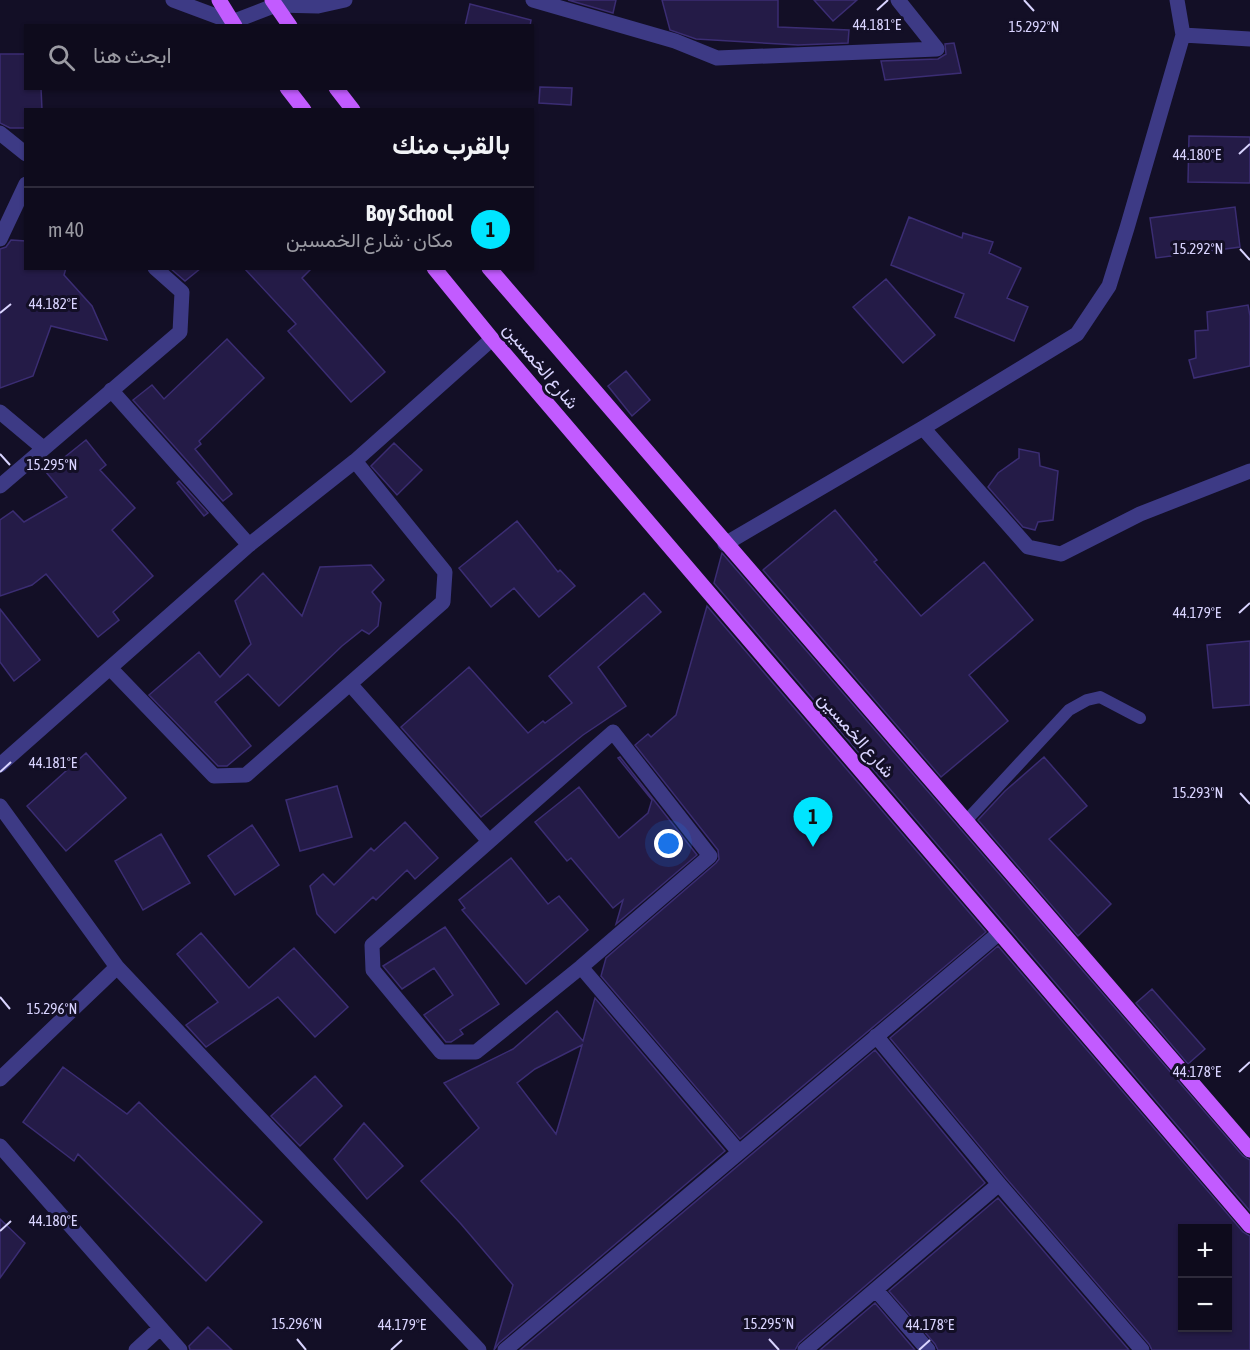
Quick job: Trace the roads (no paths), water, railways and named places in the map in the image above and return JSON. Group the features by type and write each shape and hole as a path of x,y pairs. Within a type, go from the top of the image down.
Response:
{"main road":[{"path":"219,0 234,24"},
{"path":"271,2 288,24"},
{"path":"289,90 302,108"},
{"path":"338,90 351,108"},
{"name":"شارع الخمسين","path":"436,270 1250,1227"},
{"name":"شارع الخمسين","path":"491,270 1250,1150"}],"street":[{"path":"173,0 234,24 271,2 318,6 345,0"},
{"path":"533,0 675,41 717,58 937,48 898,0"},
{"path":"725,544 924,428 1077,334 1109,286 1183,35 1178,0"},
{"path":"1183,35 1250,39"},
{"path":"0,133 24,152"},
{"path":"0,239 24,188"},
{"path":"0,486 180,332 182,292 157,270"},
{"path":"0,765 249,545 355,460 492,339"},
{"path":"111,390 249,545"},
{"path":"0,412 43,448"},
{"path":"924,428 1028,547 1061,554 1140,514 1250,471"},
{"path":"110,668 214,776 246,775 443,603 445,572 355,460"},
{"path":"350,684 489,841"},
{"path":"613,732 710,856 581,967 476,1052 441,1052 373,970 372,945 489,841 613,732"},
{"path":"0,806 117,967 479,1350"},
{"path":"506,1350 999,933"},
{"path":"0,1079 117,967"},
{"path":"581,967 739,1152"},
{"path":"876,1036 999,1184 1142,1350"},
{"path":"0,1146 180,1350"},
{"path":"805,1350 999,1184"},
{"path":"876,1290 928,1350"},
{"path":"136,1350 160,1328"}],"lane":[{"path":"965,822 1069,710 1087,700 1100,697 1140,718"}],"place":[{"name":"Boy School","path":"813,847"}]}
